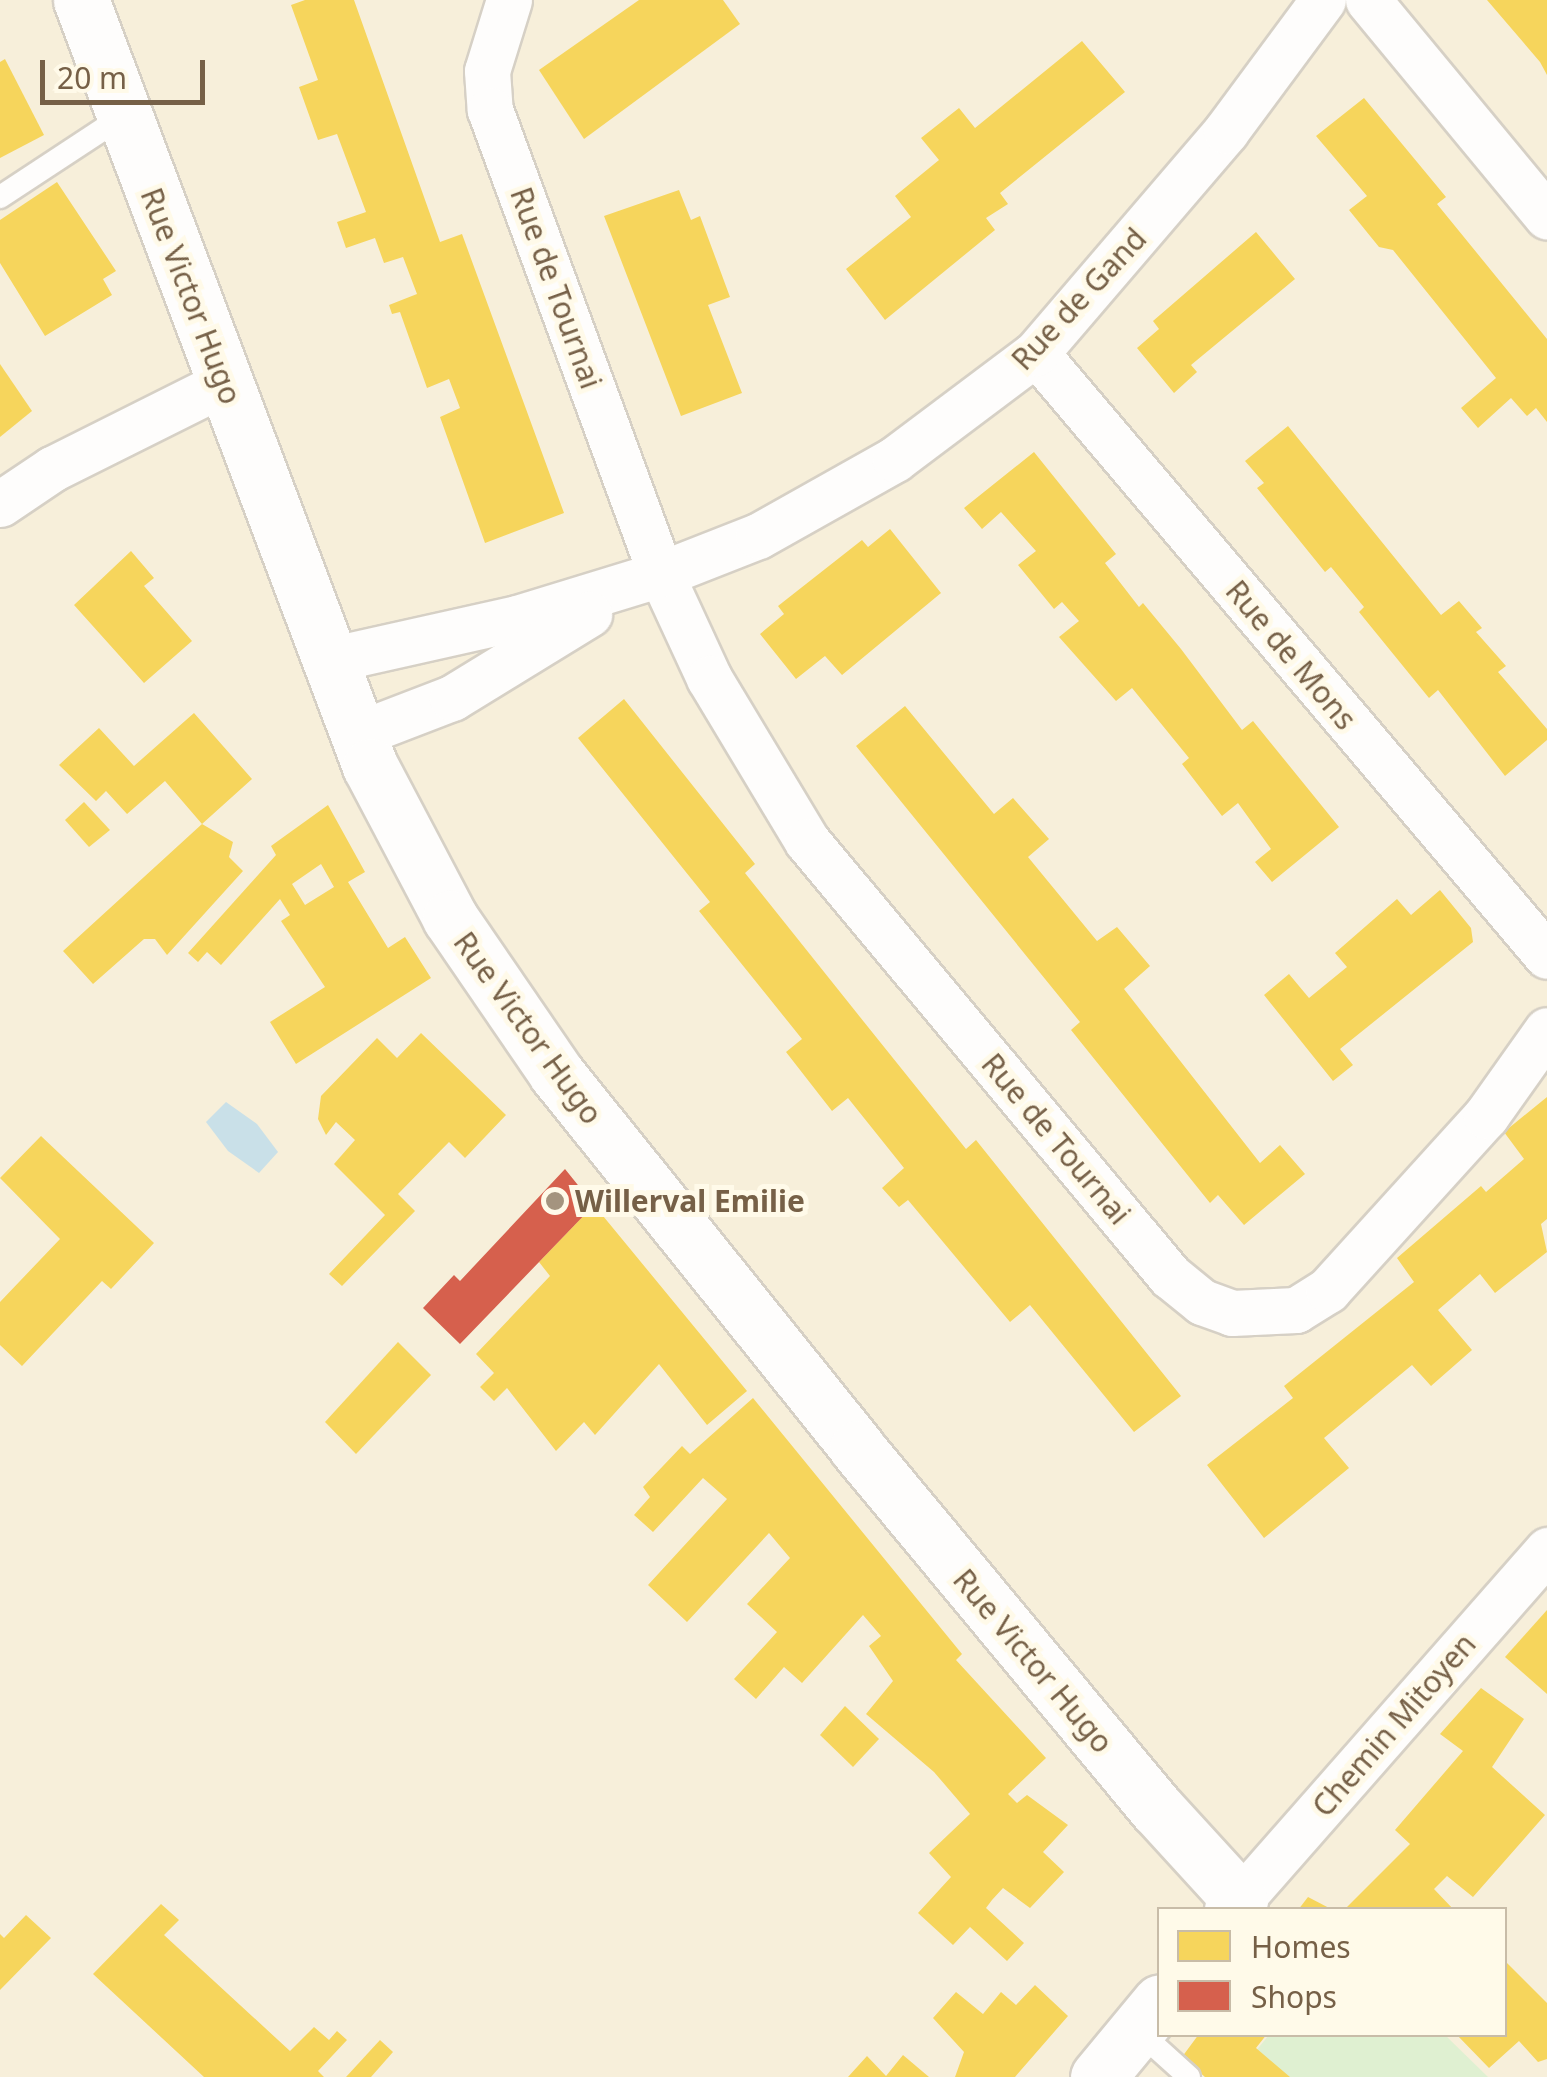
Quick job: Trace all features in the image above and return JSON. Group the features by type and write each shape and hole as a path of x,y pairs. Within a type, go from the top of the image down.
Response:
{"street":[{"name":"Rue Victor Hugo","path":"80,0 358,734 388,807 440,901 556,1073 856,1448 1236,1904"},
{"name":"Rue de Tournai","path":"509,0 487,71 490,110 661,574 742,739 806,841 1170,1276 1202,1302 1264,1316 1296,1310 1328,1290 1486,1116 1547,1030"},
{"name":"Rue de Gand","path":"661,574 823,502 957,417 1036,354 1226,131 1323,0"},
{"path":"1368,0 1547,216"},
{"name":"Rue de Mons","path":"1036,354 1547,956"},
{"path":"0,504 52,469 224,383"},
{"path":"329,660 517,618 661,574"},
{"path":"358,734 452,698 661,574"},
{"name":"Chemin Mitoyen","path":"1236,1904 1547,1550"},
{"path":"1098,2077 1148,2016"}],"lane":[{"path":"0,197 122,116"},
{"path":"1162,2037 1190,2077"}],"shaded area":[{"path":"0,0 1547,0 1547,2077 0,2077"}],"green space":[{"path":"1267,2037 1447,2037 1488,2077 1285,2077 1255,2052"}],"water":[{"path":"226,1102 257,1124 278,1152 259,1173 228,1151 206,1122"}],"building: Homes":[{"path":"305,0 354,0 440,242 462,234 564,513 485,543 440,417 460,408 449,379 427,388 400,312 392,314 389,305 417,294 403,257 384,263 375,238 346,248 337,222 366,212 337,134 318,140 299,87 318,80 291,5"},
{"path":"639,0 723,0 740,24 584,139 539,70"},
{"path":"1487,0 1547,0 1547,75 1540,62"},
{"path":"1082,41 1125,92 1000,193 1008,204 986,218 995,230 885,320 846,269 911,217 895,196 939,160 921,138 959,108 975,128"},
{"path":"5,59 44,135 0,158 0,62"},
{"path":"1364,98 1446,197 1437,204 1547,339 1547,422 1536,408 1527,416 1511,398 1478,428 1461,408 1496,378 1393,250 1379,247 1349,210 1367,196 1316,136"},
{"path":"57,182 116,271 103,279 112,295 45,336 0,263 0,220"},
{"path":"679,190 691,220 700,216 730,297 708,305 742,393 681,416 604,216"},
{"path":"1256,232 1295,279 1191,365 1197,372 1174,393 1137,348 1159,329 1153,321"},
{"path":"0,364 32,411 0,437"},
{"path":"1288,426 1441,615 1459,601 1482,628 1476,632 1506,666 1498,672 1547,729 1547,740 1505,776 1438,690 1429,698 1359,612 1364,607 1331,567 1325,572 1257,488 1264,483 1245,461"},
{"path":"1034,452 1116,554 1105,563 1139,607 1143,603 1242,730 1253,721 1339,827 1272,882 1255,862 1271,849 1238,803 1222,816 1182,764 1189,758 1132,688 1116,701 1059,637 1079,621 1062,602 1054,609 1018,565 1036,551 1001,512 982,529 964,508"},
{"path":"890,529 941,593 842,675 825,656 796,679 760,634 784,614 778,606 862,540 868,547"},
{"path":"131,551 154,578 144,586 192,641 144,683 74,605"},
{"path":"624,699 755,864 745,873 864,1022 966,1149 976,1140 1181,1396 1134,1432 1030,1305 1010,1322 908,1200 899,1207 882,1188 904,1168 848,1098 832,1111 786,1052 802,1039 699,911 710,902 578,738"},
{"path":"905,706 994,814 1013,798 1049,839 1028,857 1097,941 1117,927 1150,966 1124,989 1260,1163 1280,1145 1305,1174 1244,1225 1218,1195 1210,1203 1071,1030 1080,1022 856,746"},
{"path":"194,713 252,779 202,824 165,781 127,814 106,791 96,801 59,765 99,728 134,766"},
{"path":"84,802 110,830 89,847 65,820"},
{"path":"328,805 365,872 348,882 388,948 405,937 431,978 296,1064 270,1022 325,987 281,921 290,915 280,899 221,965 207,952 198,962 188,953 276,855 271,846","holes":["321,864 334,887 305,905 292,884"]},
{"path":"202,824 233,842 229,857 243,871 167,955 155,939 144,939 93,984 63,951"},
{"path":"1440,890 1471,928 1473,942 1340,1049 1353,1065 1333,1081 1264,995 1289,974 1309,998 1347,967 1335,953 1397,899 1411,915"},
{"path":"421,1033 506,1115 465,1158 449,1142 398,1194 415,1211 342,1286 329,1274 385,1215 334,1164 355,1140 336,1122 326,1135 318,1119 321,1096 377,1038 397,1058"},
{"path":"1547,1097 1547,1219 1541,1224 1547,1252 1495,1293 1480,1274 1438,1310 1472,1350 1431,1386 1412,1365 1324,1438 1349,1468 1264,1538 1207,1465 1293,1398 1284,1386 1414,1282 1397,1258 1481,1186 1486,1192 1524,1159 1504,1132"},
{"path":"41,1136 154,1243 111,1289 102,1281 22,1366 0,1345 0,1302 60,1239 0,1178"},
{"path":"594,1205 747,1391 707,1425 659,1364 595,1435 584,1422 556,1451 507,1388 494,1401 480,1387 494,1373 476,1354 550,1276 539,1262"},
{"path":"398,1342 431,1375 356,1454 325,1422"},
{"path":"753,1398 962,1654 956,1660 1046,1758 1008,1794 1017,1803 1027,1795 1068,1825 1043,1852 1064,1872 1030,1908 1003,1888 986,1908 1024,1943 1007,1961 970,1927 953,1945 918,1913 951,1877 929,1853 970,1814 934,1772 866,1714 893,1681 869,1646 881,1636 863,1615 802,1683 784,1667 756,1699 734,1679 777,1632 747,1604 790,1558 769,1533 687,1622 648,1585 727,1499 703,1478 653,1532 634,1515 650,1497 643,1487 682,1446 690,1454"},
{"path":"1547,1610 1547,1694 1505,1657"},
{"path":"1481,1688 1524,1719 1492,1767 1545,1815 1473,1897 1447,1876 1434,1889 1451,1907 1347,1907 1410,1844 1395,1830 1463,1751 1440,1734"},
{"path":"845,1706 879,1739 853,1767 820,1735"},
{"path":"1308,1897 1327,1907 1300,1907"},
{"path":"161,1904 179,1920 164,1935 290,2051 314,2027 329,2040 337,2031 347,2040 318,2071 324,2077 204,2077 93,1974"},
{"path":"26,1915 51,1938 0,1990 0,1934 4,1938"},
{"path":"1507,1963 1547,2003 1547,2059 1538,2062 1519,2041 1489,2068 1459,2037 1507,2037"},
{"path":"1035,1985 1068,2016 1015,2077 955,2077 964,2052 933,2018 956,1992 983,2014 1001,1992 1016,2005"},
{"path":"1197,2037 1265,2037 1256,2048 1290,2077 1205,2077 1182,2057"},
{"path":"380,2040 393,2052 371,2077 346,2077"},
{"path":"903,2055 929,2077 848,2077 867,2056 886,2076"}],"building: Shops":[{"path":"565,1169 594,1205 460,1344 423,1308 454,1275 460,1281"}],"place":[{"name":"Willerval Emilie","path":"555,1201"}]}
